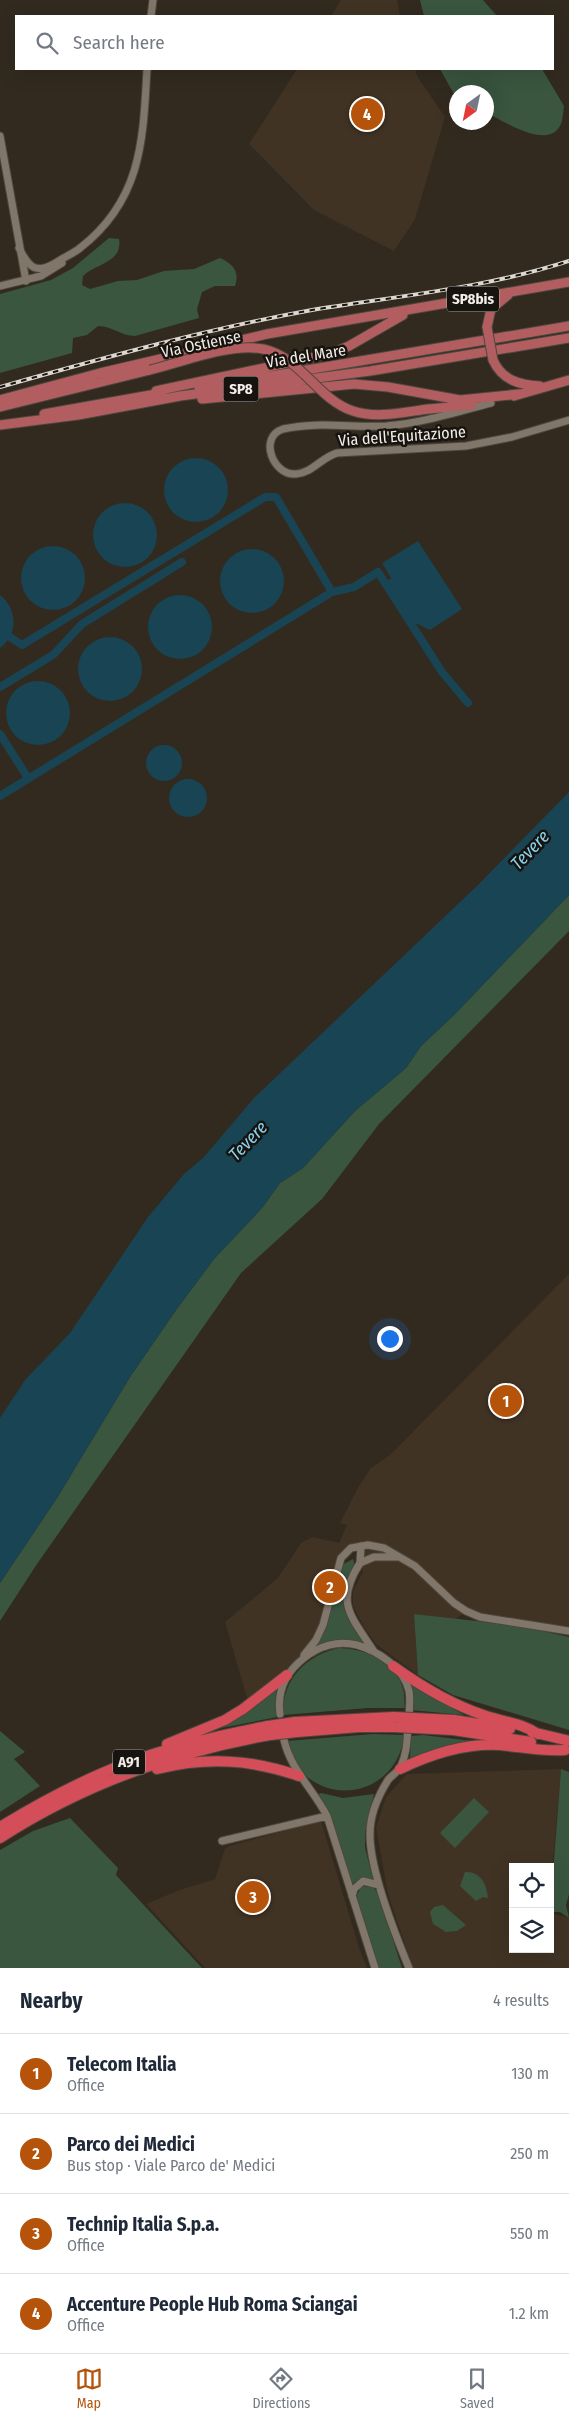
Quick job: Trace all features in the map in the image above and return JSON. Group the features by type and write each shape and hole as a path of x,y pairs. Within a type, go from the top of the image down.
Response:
{"highway":[{"path":"393,1666 425,1687 464,1707 488,1717 527,1726 538,1734"},
{"path":"129,1762 141,1754 225,1720 244,1709 287,1675"},
{"name":"A91","path":"0,1826 49,1798 129,1762 194,1741 296,1727 359,1727 395,1722 453,1725 538,1734 568,1748"},
{"name":"A91","path":"453,1725 568,1748"},
{"name":"A91","path":"0,1838 51,1807 129,1773 177,1756 269,1731"},
{"path":"400,1769 431,1756 473,1746 498,1745 552,1752 568,1748"},
{"path":"129,1773 144,1773 184,1763 222,1760 265,1765 302,1779"}],"main road":[{"name":"Via Ostiense","path":"0,400 100,373 266,334 569,282"},
{"path":"520,290 502,299 494,306 488,317 487,327 493,360 498,370 511,380 527,385 545,386"},
{"path":"120,400 329,354 349,346 396,318 425,308"},
{"name":"Via del Mare","path":"18,422 56,411 359,363 569,326"},
{"name":"Via del Mare","path":"0,425 78,415 180,396 370,371 569,338"},
{"name":"Via Ostiense","path":"0,407 228,350 257,348 284,358 329,397 352,410 379,414 491,403 569,380"},
{"path":"134,405 349,384 388,387 460,400 519,394"}],"street":[{"path":"151,15 152,0"},
{"path":"0,286 26,281 50,272 88,242 106,223 121,202 133,176 142,143 147,70"},
{"path":"0,136 26,281"},
{"path":"20,248 27,262 38,269 48,267 70,255"},
{"name":"Via dell'Equitazione","path":"491,403 436,418 381,426 334,424 300,426 279,431 274,436 271,446 272,457 275,464 284,472 296,474 306,471 323,458 337,453 466,446 512,437 569,420"},
{"path":"280,1714 281,1689 287,1675 316,1640 323,1625 341,1558 351,1548 368,1545 384,1548 415,1566 454,1603 480,1617 569,1631"},
{"path":"361,1546 360,1563 346,1587 346,1603 373,1650"},
{"path":"360,1563 374,1557 397,1556"},
{"path":"297,1664 313,1651 332,1644 354,1644 373,1650 393,1666 406,1682 410,1703 407,1751 400,1769 390,1778 379,1796 370,1832 370,1848 379,1885 409,1968"},
{"path":"284,1740 292,1766 327,1816 375,1968"},
{"path":"222,1841 327,1816"},
{"path":"352,1896 354,1889 363,1882 379,1885"}],"shaded area":[{"path":"341,0 397,0 400,15 332,15"},
{"path":"296,70 415,70 417,76 445,117 415,219 394,251 314,210 249,144"},
{"path":"569,1274 569,1631 466,1611 456,1619 414,1614 418,1675 376,1644 364,1627 353,1605 353,1591 363,1572 360,1563 360,1547 341,1558 323,1625 297,1664 248,1701 225,1622 278,1578 301,1543 313,1537 339,1543 347,1525 340,1523 359,1486 371,1468 390,1455"},
{"path":"561,1769 553,1863 509,1863 509,1953 554,1953 554,1914 569,1918 569,1968 413,1968 388,1894 376,1827 386,1797 407,1774"},
{"path":"321,1821 359,1948 367,1968 205,1968 146,1904 180,1890 215,1879 225,1849 229,1846"}],"green space":[{"path":"420,0 483,0 496,15 424,15"},
{"path":"441,70 543,70 564,106 560,126 554,133 545,135 535,135 494,117 494,85 449,85"},
{"path":"109,238 119,239 117,253 113,258 83,276 82,285 90,289 118,281 137,280 164,271 194,269 220,258 229,263 236,272 235,286 215,286 202,292 197,309 199,318 135,336 98,326 87,335 73,338 72,353 0,373 0,294 51,280 73,268"},
{"path":"569,895 569,931 379,1124 322,1199 241,1273 37,1564 0,1621 0,1583 57,1498 130,1377 214,1259 262,1208 280,1183 303,1168 355,1111 406,1068 421,1046 454,1015"},
{"path":"353,1559 354,1567 344,1588 343,1599 350,1619 364,1643 340,1640 315,1646 325,1627 344,1564"},
{"path":"414,1614 520,1626 569,1637 569,1730 453,1695 418,1675"},
{"path":"338,1648 358,1650 378,1658 394,1671 400,1679 404,1691 405,1708 368,1708 283,1715 287,1691 298,1671 315,1657"},
{"path":"409,1683 464,1715 411,1710 413,1703"},
{"path":"276,1690 277,1717 221,1728"},
{"path":"0,1731 25,1752 14,1759 40,1786 0,1812"},
{"path":"373,1734 404,1735 400,1754 391,1769 378,1780 363,1788 347,1790 330,1789 314,1782 297,1766 287,1741"},
{"path":"423,1735 481,1742 442,1749 410,1758 411,1736"},
{"path":"561,1769 569,1772 569,1894 566,1905 569,1918 560,1912 554,1912 554,1863"},
{"path":"321,1793 343,1798 374,1794 365,1833 365,1848 373,1879 361,1878 351,1885 332,1822 319,1796"},
{"path":"474,1798 489,1812 455,1848 440,1833"},
{"path":"70,1818 118,1868 116,1875 202,1968 0,1968 0,1850 33,1831"},
{"path":"465,1872 475,1874 482,1879 488,1898 483,1897 476,1901 460,1886"},
{"path":"362,1886 373,1887 378,1893 402,1968 378,1968 355,1898"},
{"path":"443,1905 466,1925 457,1931 446,1932 433,1924 430,1912 434,1907"}],"water":[{"path":"190,458 202,458 219,467 226,478 228,490 226,502 219,513 202,522 190,522 178,517 169,508 164,496 164,484 169,472 178,463"},
{"path":"119,503 131,503 148,512 155,523 157,535 155,547 148,558 131,567 119,567 107,562 98,553 93,541 93,529 98,517 107,508"},
{"path":"418,541 462,609 430,630 409,620 385,582 391,578 382,563"},
{"path":"47,546 59,546 76,555 83,566 85,578 83,590 76,601 59,610 47,610 35,605 26,596 21,584 21,572 26,560 35,551"},
{"path":"246,549 258,549 275,558 282,569 284,581 282,593 275,604 258,613 246,613 234,608 225,599 220,587 220,575 225,563 234,554"},
{"path":"0,595 10,607 13,629 6,643 0,648"},
{"path":"174,595 186,595 203,604 210,615 212,627 210,639 203,650 186,659 174,659 162,654 153,645 148,633 148,621 153,609 162,600"},
{"path":"104,637 116,637 133,646 140,657 142,669 140,681 133,692 116,701 104,701 92,696 83,687 78,675 78,663 83,651 92,642"},
{"path":"32,681 44,681 61,690 68,701 70,713 68,725 61,736 44,745 32,745 20,740 11,731 6,719 6,707 11,695 20,686"},
{"path":"164,745 171,746 177,750 181,756 181,770 177,776 171,780 164,781 157,780 151,776 147,770 146,763 147,756 151,750 157,746"},
{"path":"188,779 202,784 207,798 202,812 188,817 174,812 169,798 174,784"},
{"name":"Tevere","path":"569,792 569,895 454,1015 421,1046 406,1068 355,1111 303,1168 280,1183 262,1208 214,1259 130,1377 57,1498 0,1583 0,1418 25,1380 70,1333 148,1217 184,1174 203,1158 254,1098 479,884"}],"waterway":[{"path":"10,637 22,645 265,497 276,497 332,592 354,587 378,572 442,672 468,703"},
{"path":"0,687 53,655 82,624 182,562"},
{"path":"0,796 332,592"},
{"path":"0,734 28,778"}],"railway":[{"path":"0,387 116,355 233,326 312,310 474,285 569,261"}],"place":[{"name":"Accenture People Hub Roma Sciangai","path":"367,114"},
{"name":"Telecom Italia","path":"506,1401"},
{"name":"Parco dei Medici","path":"330,1587"},
{"name":"Technip Italia S.p.a.","path":"253,1897"}]}
